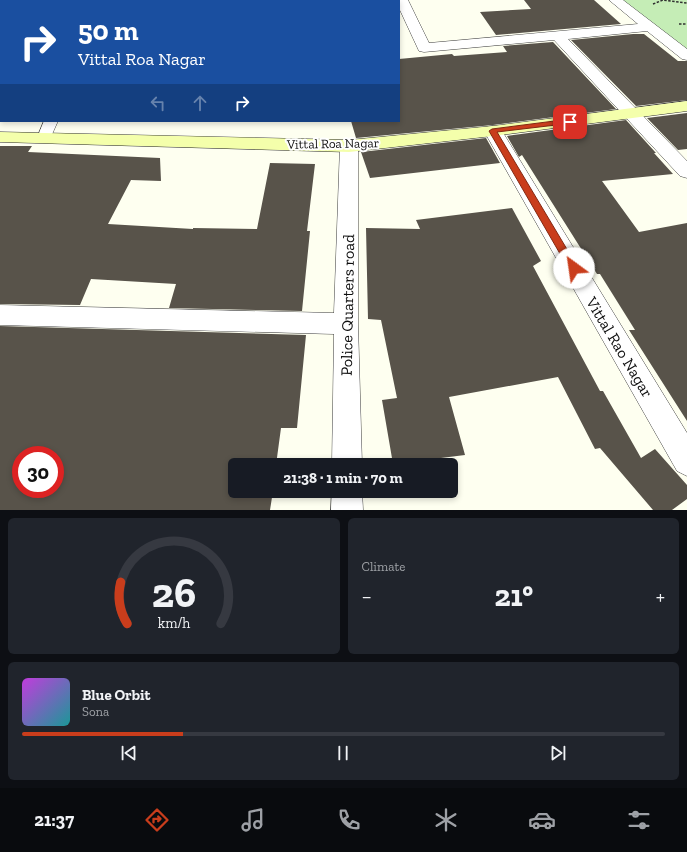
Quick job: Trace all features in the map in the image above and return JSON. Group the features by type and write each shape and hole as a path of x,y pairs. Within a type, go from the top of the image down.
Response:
{"street":[{"path":"402,0 424,48 650,27"},
{"path":"615,0 687,56"},
{"path":"558,36 687,172"},
{"name":"Vittal Roa Nagar","path":"0,137 349,146 492,131 687,106"},
{"name":"Vittal Rao Nagar","path":"492,131 687,461"},
{"name":"Police Quarters road","path":"346,458 346,324 349,146"},
{"path":"0,315 346,324"},
{"path":"347,498 347,510"}],"lane":[{"path":"44,138 51,122"}],"path":[{"path":"648,3 656,4 663,0 687,3"},
{"path":"679,24 687,24"}],"green space":[{"path":"622,0 687,0 687,51"}],"building":[{"path":"524,0 594,0 621,24 496,35 480,12 531,9"},
{"path":"644,34 678,61 687,61 687,100 636,106 571,40"},
{"path":"553,42 616,109 493,125 356,138 351,122 400,122 400,59 452,54 454,56 507,52 503,46"},
{"path":"687,113 687,149 678,150 647,118"},
{"path":"626,120 673,174 602,181 639,232 687,223 687,421 629,330 635,330 600,274 597,274 522,155 519,157 507,136"},
{"path":"486,138 500,163 370,178 361,152"},
{"path":"0,146 32,146 28,152 160,158 161,181 131,180 108,224 193,229 257,229 270,163 315,164 307,231 310,231 302,311 169,308 176,284 91,279 80,305 0,304"},
{"path":"512,208 541,261 533,266 600,391 603,391 641,458 655,449 687,485 687,499 672,510 653,510 600,448 595,449 558,377 449,397 465,455 441,458 392,458 382,400 397,398 381,320 368,319 366,228 420,229 416,220"},
{"path":"0,326 306,335 297,428 281,428 277,458 228,458 228,498 272,498 270,510 0,510"}],"route":[{"path":"570,122 492,131 574,268"}]}
